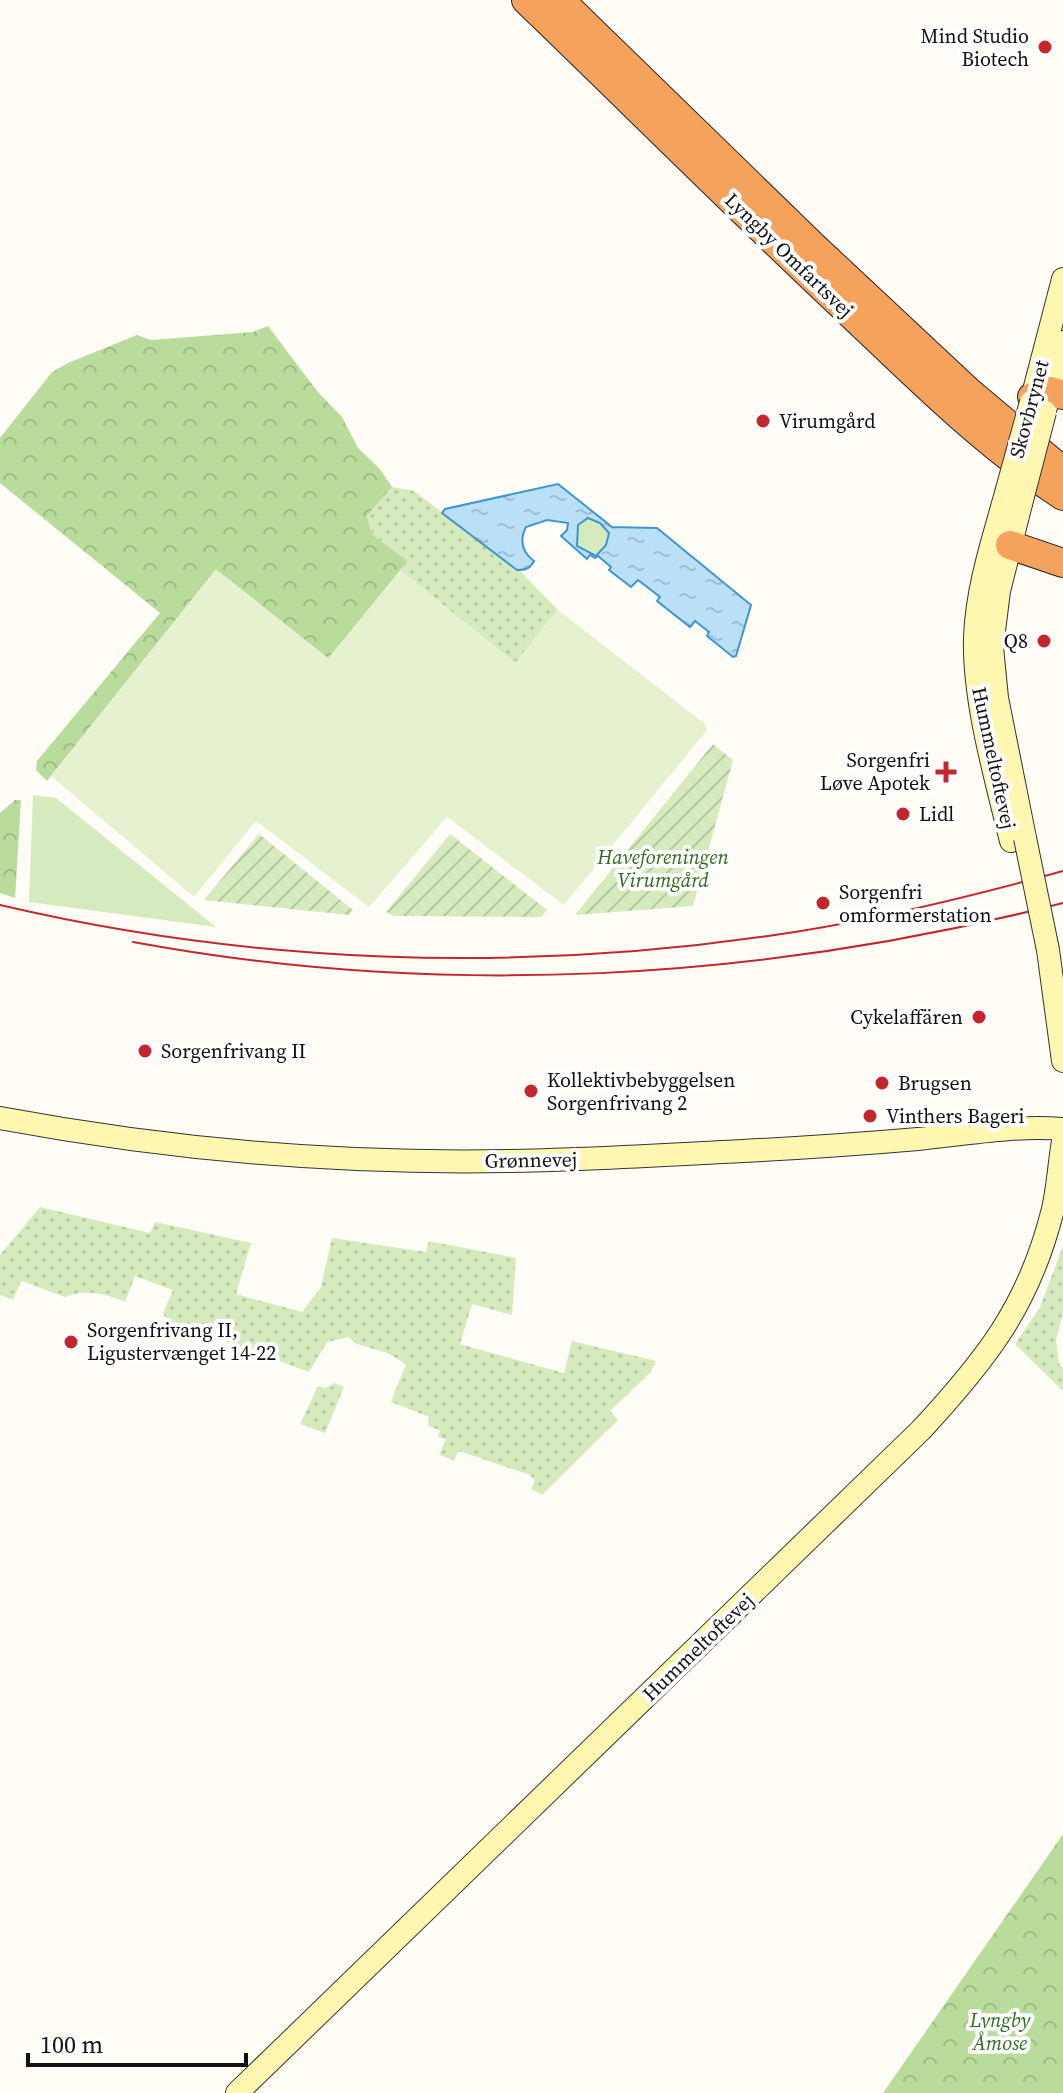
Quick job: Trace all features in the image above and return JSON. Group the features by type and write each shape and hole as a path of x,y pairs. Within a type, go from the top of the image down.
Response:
{"highway":[{"name":"Lyngby Omfartsvej","path":"526,0 798,265 952,409 1063,496"},
{"name":"Lyngby Omfartsvej","path":"560,0 813,246 968,391 1063,471"},
{"path":"1010,545 1063,563"}],"street":[{"name":"Skovbrynet","path":"1044,399 1063,279"},
{"name":"Skovbrynet","path":"1013,498 1063,342"},
{"name":"Hummeltoftevej","path":"1013,498 1010,545 994,617 992,663 1018,840"},
{"name":"Hummeltoftevej","path":"1013,498 981,587 975,646 979,696 1018,840 1058,1021 1063,1061"},
{"name":"Grønnevej","path":"0,1118 125,1138 279,1154 489,1161 600,1159 909,1140 1036,1127 1063,1129"},
{"name":"Hummeltoftevej","path":"237,2093 921,1430 973,1374 998,1339 1023,1295 1037,1262 1052,1211 1063,1141"}],"green space":[{"path":"268,326 317,391 342,417 358,448 380,469 392,487 367,516 372,534 408,561 328,659 216,570 47,781 36,770 37,761 160,613 0,483 0,438 52,372 68,363 137,335 151,340 253,332"},
{"path":"392,487 414,491 519,570 558,610 515,663 401,571 407,561 372,534 367,516"},
{"path":"588,518 600,523 609,533 606,545 596,556 577,547 577,529"},
{"path":"216,569 328,658 401,571 515,663 558,610 705,724 707,730 564,905 447,817 369,907 256,821 194,897 51,776"},
{"name":"Haveforeningen Virumgård","path":"713,744 733,760 693,906 575,915"},
{"path":"33,795 56,798 216,927 29,902"},
{"path":"15,800 21,800 15,898 0,893 0,813"},
{"path":"259,834 353,910 349,915 204,900"},
{"path":"450,834 547,910 541,917 394,916 386,912"},
{"path":"40,1207 150,1233 155,1222 251,1243 236,1294 302,1312 321,1287 332,1238 426,1252 429,1241 516,1258 512,1315 472,1304 460,1344 564,1373 572,1341 656,1361 650,1373 610,1411 618,1420 542,1495 531,1489 535,1480 530,1475 459,1451 454,1460 439,1455 446,1439 438,1437 440,1430 428,1426 429,1417 391,1402 406,1364 387,1353 354,1343 349,1337 327,1342 309,1372 166,1319 163,1313 173,1290 135,1276 125,1302 95,1293 65,1297 21,1281 13,1300 0,1295 0,1255"},
{"path":"1063,1246 1063,1314 1056,1340 1059,1363 1063,1369 1063,1391 1015,1344 1040,1307"},
{"path":"335,1383 344,1387 325,1433 300,1424 318,1386 325,1388"},
{"name":"Lyngby Åmose","path":"1063,1834 1063,2093 883,2093"}],"water":[{"path":"558,484 612,527 657,528 751,605 736,656 733,657 707,636 709,632 695,621 690,627 657,601 660,597 638,580 631,587 609,570 611,567 598,556 595,558 590,555 587,559 561,536 567,530 568,523 547,520 526,527 523,546 534,561 531,566 517,570 442,513 445,509","holes":["588,518 600,523 609,533 606,545 596,556 577,546 578,525"]}],"tram line":[{"path":"0,905 95,925 190,940 286,950 479,958 576,955 672,948 843,924 1063,871"},
{"path":"133,942 249,960 366,971 483,975 600,973 717,965 834,950 949,929 1063,903"}],"place":[{"name":"Mind Studio Biotech","path":"1045,47"},
{"name":"Virumgård","path":"763,421"},
{"name":"Q8","path":"1044,641"},
{"name":"Sorgenfri Løve Apotek","path":"946,772"},
{"name":"Lidl","path":"903,814"},
{"name":"Sorgenfri omformerstation","path":"823,903"},
{"name":"Cykelaffären","path":"979,1017"},
{"name":"Sorgenfrivang II","path":"145,1051"},
{"name":"Brugsen","path":"882,1083"},
{"name":"Kollektivbebyggelsen Sorgenfrivang 2","path":"531,1091"},
{"name":"Vinthers Bageri","path":"870,1116"},
{"name":"Sorgenfrivang II, Ligustervænget 14-22","path":"71,1342"}]}
